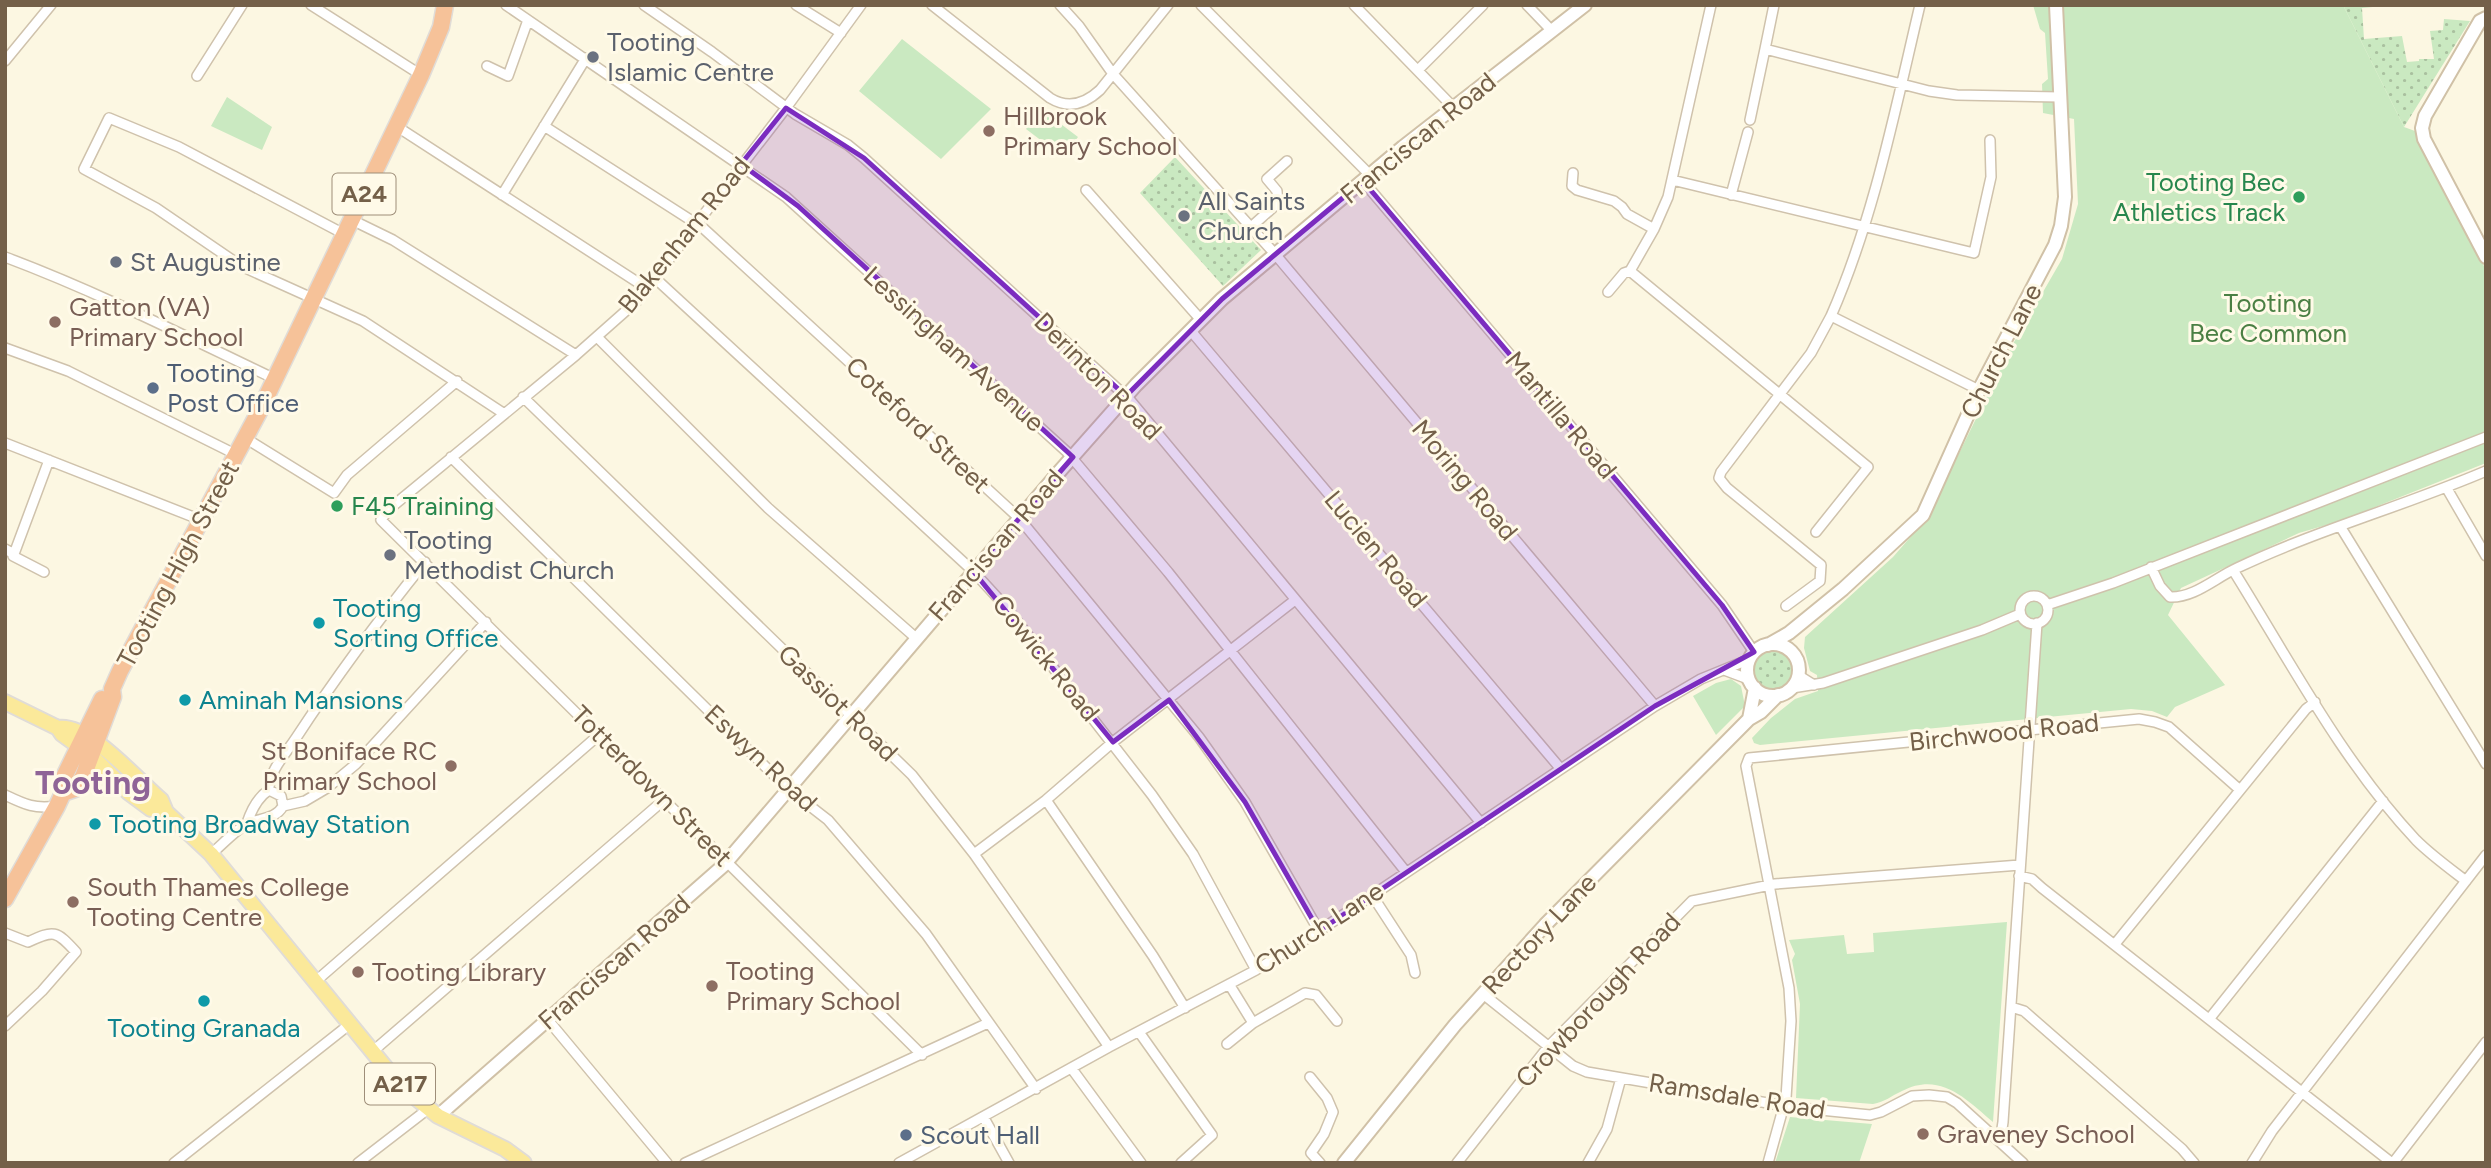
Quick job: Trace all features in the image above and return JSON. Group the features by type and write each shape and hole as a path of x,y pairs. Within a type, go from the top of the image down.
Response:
{"highway":[{"name":"A24","path":"245,438 421,75 436,38 445,5"},
{"name":"Tooting High Street","path":"5,900 60,799 62,781 87,744 113,697 112,689 148,615 245,438"}],"main road":[{"name":"A217","path":"5,702 58,728 62,734 87,744 161,800 166,812 211,854 399,1084 433,1112 505,1149 523,1162"}],"street":[{"path":"5,61 51,5"},
{"path":"197,76 242,5"},
{"path":"311,5 421,75"},
{"name":"Lessingham Avenue","path":"506,5 741,164 798,206 1072,457 1406,872"},
{"name":"Derinton Road","path":"644,5 786,108 848,145 1126,396 1480,823"},
{"path":"796,5 841,33"},
{"name":"Blakenham Road","path":"382,518 388,510 503,413 597,337 648,289 861,5"},
{"path":"932,5 1057,102 1074,105 1088,101 1100,90 1168,5"},
{"name":"Moring Road","path":"1060,5 1079,26 1113,74 1275,254 1655,706"},
{"name":"Mantilla Road","path":"1201,5 1366,178 1713,594 1752,656"},
{"path":"1353,5 1454,108"},
{"path":"1418,71 1483,5"},
{"path":"1527,5 1552,31"},
{"name":"Franciscan Road","path":"433,1112 548,1020 728,861 1072,457 1126,396 1201,320 1366,178 1585,5"},
{"path":"1608,292 1630,271 1654,229 1668,197 1711,5"},
{"path":"1749,120 1774,5"},
{"path":"1786,606 1820,581 1821,565 1727,488 1719,478 1721,471 1811,353 1850,274 1902,83 1920,5"},
{"name":"Church Lane","path":"1768,645 1789,633 1843,589 1923,515 1979,390 2055,245 2061,226 2064,197 2056,5"},
{"path":"2486,18 2480,21 2425,116 2422,128 2424,139 2486,257"},
{"path":"487,66 508,76 528,20"},
{"path":"1765,50 1957,95 2060,97"},
{"path":"502,195 586,58"},
{"path":"503,413 363,321 241,266 156,208 84,169 109,118 179,147 348,227 393,240 576,355"},
{"path":"396,126 648,289"},
{"name":"Coteford Street","path":"544,126 697,223 1019,518 1199,737 1245,802 1319,931"},
{"path":"1731,195 1748,132"},
{"path":"1672,180 1975,253 1991,177 1990,140"},
{"path":"1251,227 1278,203 1277,191 1267,179 1287,161"},
{"path":"1573,173 1572,186 1577,190 1614,201 1622,206 1627,214 1654,229"},
{"path":"1086,190 1201,320"},
{"path":"5,257 64,279 142,314 275,379"},
{"path":"1630,271 1868,467 1816,532"},
{"name":"Cowick Road","path":"656,279 973,571 1006,607 1113,742 1194,854 1256,970"},
{"path":"1831,316 1979,390"},
{"name":"Lucien Road","path":"1191,331 1560,768"},
{"path":"597,337 768,508 916,638"},
{"path":"5,348 68,371 237,455"},
{"path":"245,438 334,493 347,475 457,381"},
{"name":"Gassiot Road","path":"523,397 912,775 974,854 1109,1047"},
{"path":"2047,606 2486,437"},
{"path":"5,443 201,520"},
{"name":"Eswyn Road","path":"451,457 788,789 828,820 926,934 1036,1089"},
{"path":"44,572 13,556 10,551 50,460"},
{"path":"2151,568 2169,597 2183,597 2288,544 2486,471"},
{"path":"2446,487 2486,556"},
{"name":"Totterdown Street","path":"382,518 382,522 600,734 922,1055"},
{"path":"2340,526 2486,764"},
{"path":"247,823 251,812 269,790 270,781 307,720 373,628 425,562"},
{"path":"2233,570 2346,750 2383,801 2426,849 2466,881"},
{"path":"1998,1140 2003,1122 2038,624 2047,615 2043,598 2031,596 2020,604 2020,614 2025,621 2038,624"},
{"path":"974,854 1046,800 1113,742 1295,600"},
{"path":"1724,670 1752,684 1763,694 1778,695 1792,688 1814,685 1982,630 2020,614"},
{"path":"283,806 305,801 327,788 356,764 486,622"},
{"path":"1789,633 1789,650"},
{"path":"1749,719 1752,684 1747,669 1752,656 1768,645 1780,644 1789,650 1798,662 1798,675 1792,688"},
{"name":"Church Lane","path":"900,1163 1109,1047 1256,970 1319,931 1655,706 1701,679 1752,656"},
{"path":"1798,675 1814,685"},
{"name":"Rectory Lane","path":"1343,1163 1483,994 1588,878 1749,719 1761,712 1778,695"},
{"path":"2115,944 2315,702"},
{"name":"Birchwood Road","path":"1769,885 1746,761 1753,756 2129,720 2155,722 2176,733 2240,790"},
{"path":"316,981 600,734"},
{"path":"211,854 247,823 280,811 283,806 281,796 269,790"},
{"path":"5,795 30,807 39,808 60,799"},
{"path":"372,1052 665,799"},
{"path":"1046,800 1153,956 1185,1008"},
{"path":"2210,1018 2383,801"},
{"path":"2252,1163 2272,1132 2486,855"},
{"name":"Crowborough Road","path":"1457,1163 1548,1048 1692,901 1769,885 2020,865"},
{"path":"2020,876 2032,880 2115,944 2392,1163 2486,1042"},
{"path":"1768,1163 1785,1106 1791,1021 1789,988 1769,885"},
{"path":"1372,895 1411,955 1415,973"},
{"path":"5,933 28,942 43,934 56,934 76,952 41,991 5,1025"},
{"path":"1229,984 1253,1023"},
{"path":"1227,1044 1253,1023 1305,993 1316,995 1337,1021"},
{"name":"Ramsdale Road","path":"1483,994 1548,1048 1580,1070 1785,1106 1870,1115 1912,1096 1938,1095 1957,1103 2023,1163"},
{"path":"2011,1007 2024,1011 2182,1149 2194,1163"},
{"path":"548,1020 667,1163"},
{"path":"685,1163 988,1023"},
{"path":"174,1163 350,1024"},
{"path":"1139,1032 1212,1135 1181,1163"},
{"path":"1072,1069 1141,1163"},
{"path":"1310,1077 1333,1112 1324,1134 1311,1153 1320,1163"},
{"path":"1588,1163 1607,1129 1621,1079"},
{"path":"358,1163 433,1112"},
{"path":"984,1118 1009,1163"}],"highlighted area":[{"path":"786,108 864,158 1126,396 1222,299 1363,181 1722,605 1754,652 1655,706 1319,931 1245,802 1169,700 1113,742 973,571 1073,457 798,206 741,164"}],"green space":[{"name":"Tooting Bec Common","path":"2033,5 2343,5 2404,127 2415,131 2486,270 2486,463 2340,521 2299,533 2181,588 2168,615 2225,685 2175,707 2167,717 2152,711 2131,709 1760,745 1754,743 1752,738 1771,718 1795,699 1818,691 1817,675 1810,671 1804,648 1805,637 1893,557 1928,517 2010,349 2062,259 2078,204 2074,119 2043,113 2042,84 2048,79 2045,33 2040,29"},
{"path":"2343,5 2394,5 2362,8 2364,39 2402,36 2407,62 2434,59 2430,31 2443,30 2444,19 2470,21 2404,127"},
{"path":"902,39 991,109 941,159 859,91"},
{"path":"227,97 272,127 262,150 211,126"},
{"path":"1041,109 1078,137 1063,157 1026,129"},
{"path":"1175,157 1261,250 1223,286 1140,193"},
{"path":"1773,649 1781,650 1787,655 1792,661 1792,677 1787,683 1781,688 1773,689 1765,688 1759,683 1754,677 1753,669 1754,661 1759,655 1765,650"},
{"path":"1731,679 1741,686 1745,706 1716,735 1693,696 1716,683"},
{"path":"2007,922 1993,1122 1952,1090 1928,1084 1902,1091 1873,1104 1796,1098 1800,1004 1792,960 1795,954 1789,940 1844,935 1847,954 1874,952 1873,933"},
{"path":"1790,1117 1872,1124 1859,1163 1775,1163"}],"place":[{"name":"Tooting Islamic Centre","path":"593,57"},
{"name":"Hillbrook Primary School","path":"989,131"},
{"name":"Tooting Bec Athletics Track","path":"2299,197"},
{"name":"All Saints Church","path":"1184,216"},
{"name":"St Augustine","path":"116,262"},
{"name":"Gatton (VA) Primary School","path":"55,322"},
{"name":"Tooting Post Office","path":"153,388"},
{"name":"F45 Training","path":"337,506"},
{"name":"Tooting Methodist Church","path":"390,555"},
{"name":"Tooting Sorting Office","path":"319,623"},
{"name":"Aminah Mansions","path":"185,700"},
{"name":"St Boniface RC Primary School","path":"451,766"},
{"name":"Tooting Broadway Station","path":"95,824"},
{"name":"South Thames College Tooting Centre","path":"73,902"},
{"name":"Tooting Library","path":"358,972"},
{"name":"Tooting Primary School","path":"712,986"},
{"name":"Tooting Granada","path":"204,1001"},
{"name":"Graveney School","path":"1923,1134"},
{"name":"Scout Hall","path":"906,1135"}],"district":[{"name":"Tooting","path":"93,782"}]}
